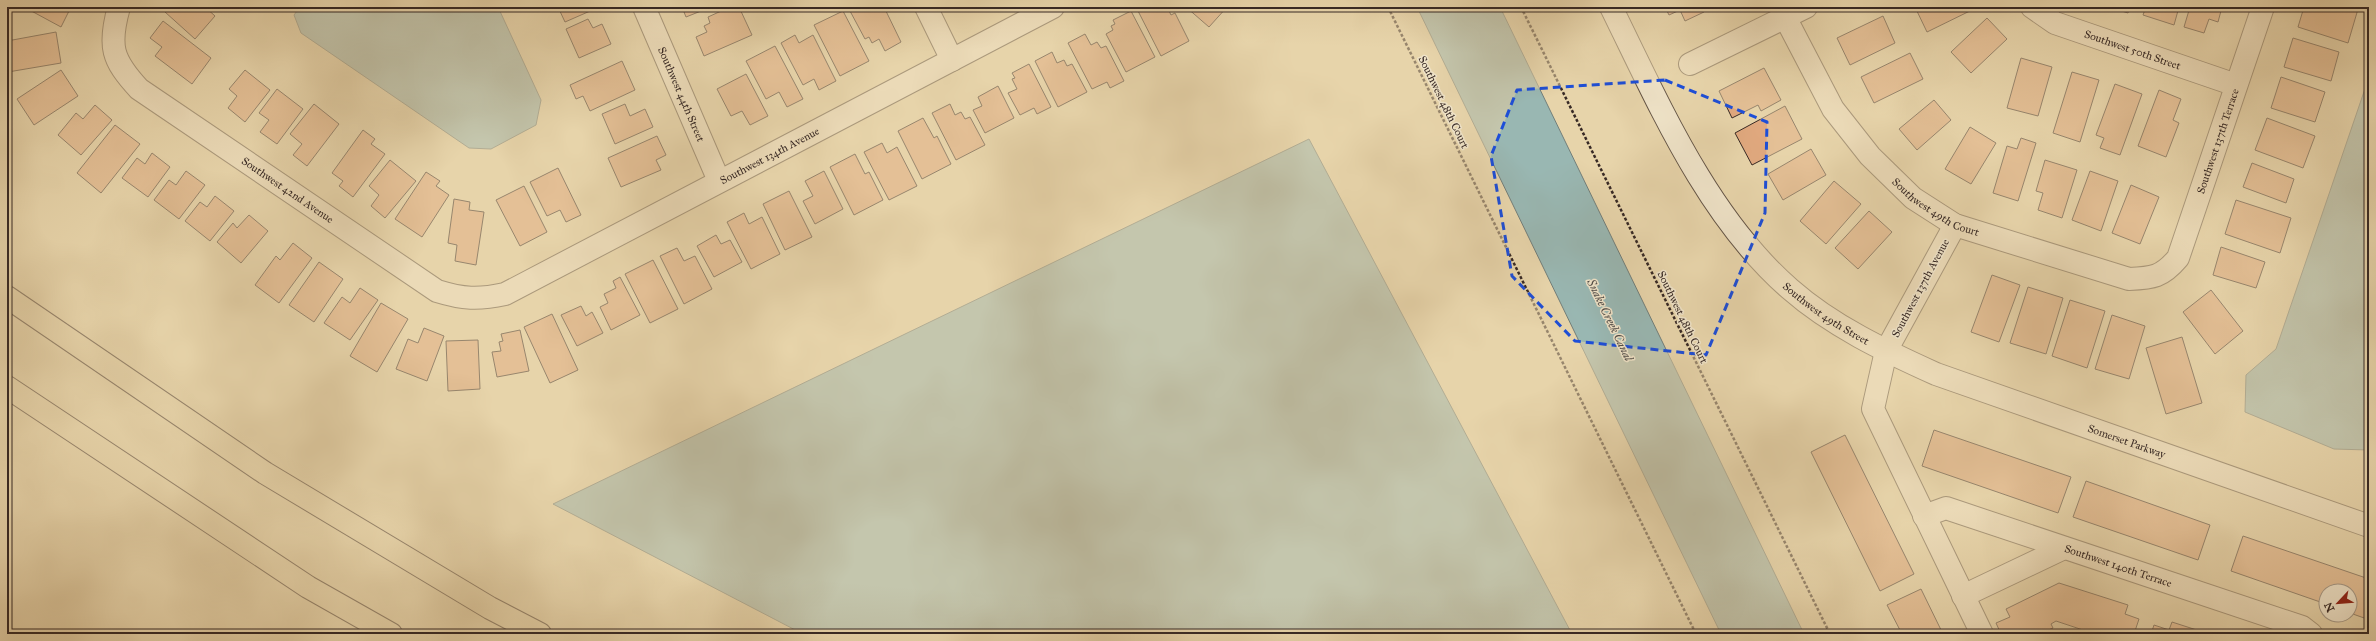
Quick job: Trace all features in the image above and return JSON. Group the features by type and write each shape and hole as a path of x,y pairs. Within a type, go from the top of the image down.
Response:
{"highway":[{"path":"7,297 265,473 490,608 540,634"},
{"path":"7,387 308,587 391,634"}],"street":[{"name":"Southwest 42nd Avenue","path":"119,7 114,28 113,48 122,70 139,89 437,291 460,298 484,298"},
{"name":"Southwest 44th Street","path":"644,7 719,182"},
{"path":"926,7 952,60"},
{"name":"Southwest 134th Avenue","path":"484,298 505,294 1053,7"},
{"name":"Southwest 49th Street","path":"1611,7 1692,164 1738,234 1790,290 1833,320 1886,351"},
{"path":"1690,64 1806,7"},
{"name":"Southwest 50th Street","path":"2032,7 2055,23 2236,85"},
{"name":"Southwest 137th Terrace","path":"2167,271 2178,258 2263,7"},
{"name":"Southwest 49th Court","path":"1785,17 1833,109 1870,156 1913,198 1954,225 2129,279 2152,278 2167,271"},
{"name":"Southwest 137th Avenue","path":"1886,351 1954,225"},
{"path":"1886,351 1872,409 1982,634"},
{"name":"Somerset Parkway","path":"1886,351 1936,374 2369,526"},
{"name":"Southwest 140th Terrace","path":"1924,516 1946,508 2302,627 2311,634"},
{"path":"1963,596 2064,548"}],"path":[{"name":"Southwest 48th Court","path":"1388,7 1696,634"},
{"name":"Southwest 48th Court","path":"1521,7 1830,634"}],"highlighted area":[{"path":"1665,80 1767,122 1765,213 1706,355 1575,341 1512,276 1491,156 1517,90"}],"water":[{"path":"300,7 498,7 541,100 536,125 491,149 469,148 301,33 294,15"},
{"name":"Snake Creek Canal","path":"1417,7 1500,7 1804,634 1721,634"},
{"path":"2369,77 2369,450 2334,449 2245,412 2246,375 2276,349"},
{"path":"1309,139 1572,634 803,634 553,504"}],"building":[{"path":"24,7 71,7 61,27"},
{"path":"169,7 205,7 215,16 195,39 165,12"},
{"path":"558,7 596,7 597,8 565,22"},
{"path":"682,7 711,7 686,17"},
{"path":"730,7 739,7 752,35 704,56 696,37 707,32 704,26 710,23 708,17"},
{"path":"857,7 884,7 901,42 885,51 879,39 872,43 869,37 865,39 850,11"},
{"path":"1136,7 1167,7 1171,15 1175,13 1189,41 1161,56"},
{"path":"1186,7 1227,7 1209,27"},
{"path":"1665,7 1701,7 1704,12 1685,21 1680,10 1669,15"},
{"path":"1915,7 1978,7 1927,32"},
{"path":"2109,7 2130,7 2128,13"},
{"path":"2146,7 2179,7 2174,25 2143,15"},
{"path":"2190,7 2222,7 2218,22 2209,19 2204,33 2184,27"},
{"path":"2304,7 2351,7 2358,9 2348,43 2298,27"},
{"path":"843,11 869,61 840,76 814,25"},
{"path":"1131,11 1155,57 1126,72 1106,34 1113,30 1111,26 1115,24 1113,20"},
{"path":"1883,16 1895,43 1850,65 1837,38"},
{"path":"1987,18 2007,39 1971,73 1951,52"},
{"path":"588,19 593,28 602,24 611,44 579,58 566,29"},
{"path":"163,21 211,58 192,84 155,56 162,47 150,38"},
{"path":"56,32 61,63 8,72 7,41"},
{"path":"1085,34 1091,45 1097,42 1101,48 1106,46 1124,81 1110,88 1107,82 1092,89 1068,43"},
{"path":"795,35 799,43 813,35 836,81 819,90 814,79 803,85 781,43"},
{"path":"2293,38 2339,52 2331,81 2284,67"},
{"path":"775,46 803,99 787,107 779,92 766,99 746,61"},
{"path":"1052,52 1057,63 1064,60 1067,66 1072,64 1087,92 1058,107 1035,61"},
{"path":"1910,53 1923,79 1874,103 1861,77"},
{"path":"2021,58 2052,67 2038,116 2007,108"},
{"path":"622,61 635,90 590,111 583,96 576,99 570,85"},
{"path":"1029,64 1051,107 1037,114 1034,108 1020,115 1008,93 1017,89 1012,79 1015,78 1012,73"},
{"path":"1764,68 1781,100 1761,111 1758,105 1732,118 1719,91"},
{"path":"61,70 78,96 34,125 17,99"},
{"path":"245,70 270,90 245,122 228,108 237,96 229,89"},
{"path":"2072,72 2099,80 2080,142 2053,133"},
{"path":"746,74 768,116 750,125 742,111 731,116 717,89"},
{"path":"2281,77 2325,92 2315,122 2271,108"},
{"path":"2115,84 2142,94 2120,155 2100,148 2104,138 2096,135"},
{"path":"998,86 1014,118 985,133 973,110 982,106 978,97"},
{"path":"277,89 303,109 277,144 260,132 269,120 259,113"},
{"path":"2159,90 2181,99 2173,120 2179,123 2166,157 2138,146"},
{"path":"1934,100 1951,120 1917,150 1899,129"},
{"path":"314,104 339,124 307,166 293,155 302,144 290,134"},
{"path":"625,104 630,116 645,109 653,127 615,144 602,114"},
{"path":"950,104 955,115 961,112 965,119 970,117 985,145 956,160 932,113"},
{"path":"95,105 112,120 81,155 58,135 76,113 83,119"},
{"path":"1785,106 1802,139 1752,165 1735,133"},
{"path":"923,118 934,138 937,136 951,164 922,179 898,131"},
{"path":"2267,118 2315,136 2303,168 2255,150"},
{"path":"115,125 140,144 101,193 77,173"},
{"path":"1970,127 1996,143 1971,184 1945,169"},
{"path":"363,130 375,139 371,144 385,154 353,197 339,186 343,181 332,173"},
{"path":"657,136 666,155 656,160 661,170 621,187 608,158"},
{"path":"2021,138 2036,143 2018,201 1993,193 2007,146 2017,149"},
{"path":"882,143 887,153 897,147 917,186 889,200 864,152"},
{"path":"1811,149 1826,175 1783,200 1768,174"},
{"path":"152,153 170,167 148,197 122,178 137,158 145,164"},
{"path":"855,154 865,174 869,172 883,200 854,215 830,167"},
{"path":"390,160 416,181 385,218 371,206 379,195 369,186"},
{"path":"2045,160 2077,170 2062,218 2038,210 2043,193 2036,191"},
{"path":"2252,163 2294,179 2286,203 2243,187"},
{"path":"558,168 581,215 566,222 560,210 547,216 530,182"},
{"path":"186,171 205,185 179,219 154,200 169,180 176,185"},
{"path":"824,171 843,209 815,224 803,201 813,196 805,181"},
{"path":"2090,171 2118,181 2101,231 2072,220"},
{"path":"426,172 440,181 436,186 449,195 422,237 395,219"},
{"path":"1834,181 1861,204 1826,244 1800,221"},
{"path":"2131,185 2159,197 2140,244 2112,233"},
{"path":"524,186 547,232 520,246 496,200"},
{"path":"789,191 812,237 785,250 763,204"},
{"path":"215,196 234,211 210,241 185,221 200,202 207,207"},
{"path":"454,199 470,202 469,210 484,212 476,265 455,261 457,245 448,243"},
{"path":"2236,200 2291,218 2280,253 2225,234"},
{"path":"1869,211 1892,232 1858,269 1835,248"},
{"path":"744,213 749,224 762,217 780,254 751,269 727,222"},
{"path":"249,215 268,231 241,263 217,242 233,223 237,228"},
{"path":"716,235 721,244 730,240 742,262 714,277 697,246"},
{"path":"293,243 312,258 279,303 255,285 276,256 280,260"},
{"path":"2221,247 2265,262 2256,288 2213,275"},
{"path":"677,248 684,261 695,256 712,289 684,304 660,256"},
{"path":"653,260 678,309 650,323 625,274"},
{"path":"319,262 343,279 314,322 289,305"},
{"path":"1992,275 2020,285 1999,342 1971,332"},
{"path":"620,277 640,315 611,330 600,307 608,303 604,294 616,288 613,281"},
{"path":"2028,287 2063,298 2046,354 2010,343"},
{"path":"360,288 378,300 350,340 324,323 342,297 350,303"},
{"path":"2211,290 2243,331 2215,354 2183,312"},
{"path":"2070,300 2105,311 2087,368 2052,356"},
{"path":"381,303 408,319 377,372 350,356"},
{"path":"581,306 586,316 592,312 603,333 577,346 561,315"},
{"path":"552,314 578,370 550,383 524,327"},
{"path":"2112,315 2145,326 2129,379 2095,369"},
{"path":"424,328 444,336 427,381 396,369 408,339 418,343"},
{"path":"520,330 529,371 497,377 492,352 501,351 499,342 503,341 501,334"},
{"path":"2182,337 2202,403 2166,414 2146,348"},
{"path":"478,340 480,389 448,391 446,341"},
{"path":"1934,430 2071,477 2058,513 1922,466"},
{"path":"1845,435 1914,574 1880,591 1811,452"},
{"path":"2086,481 2210,525 2198,560 2073,517"},
{"path":"2243,536 2369,579 2367,619 2358,616 2358,583 2318,583 2318,601 2231,571"},
{"path":"2059,583 2128,605 2125,614 2139,619 2134,634 2095,634 2056,621 2051,624 2053,628 2039,634 2001,634 1996,623 2010,617 2006,609"},
{"path":"1921,589 1943,634 1902,634 1887,605"},
{"path":"2172,622 2209,634 2151,634 2154,625 2169,630"}]}
